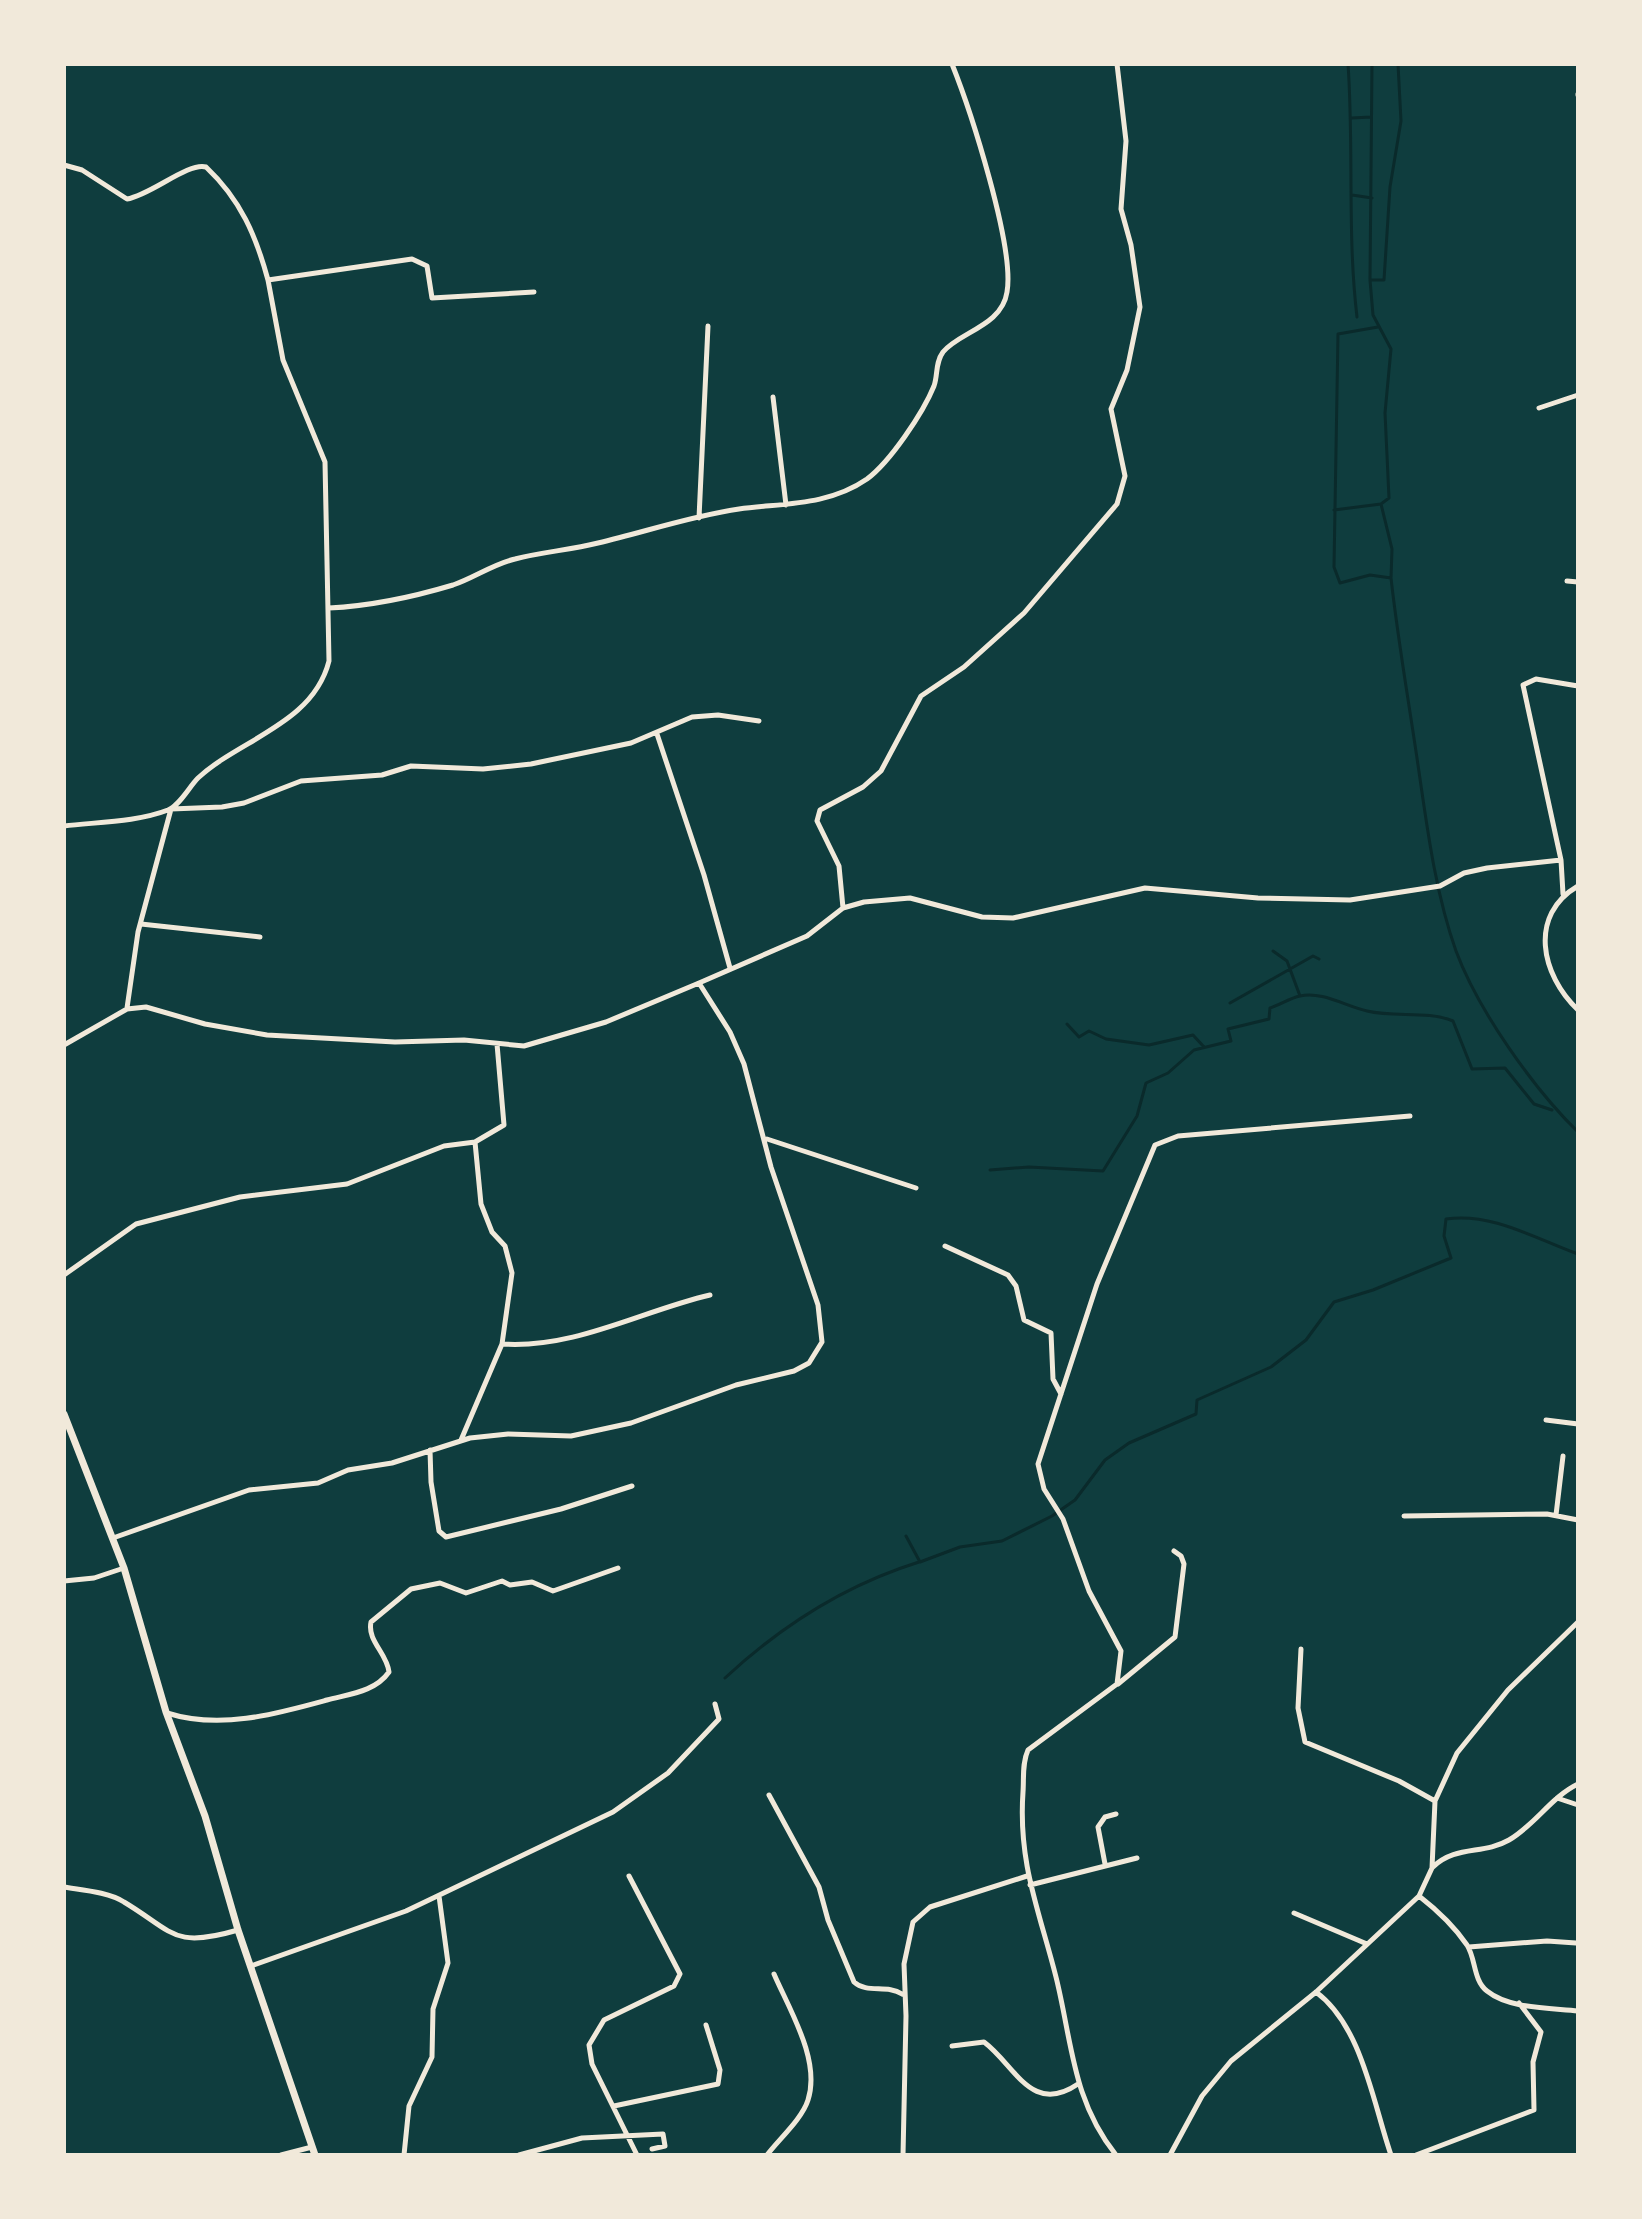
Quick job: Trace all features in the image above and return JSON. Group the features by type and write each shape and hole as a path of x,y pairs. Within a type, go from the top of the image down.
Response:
{"main road":[{"path":"64,1414 124,1568 166,1712 205,1816 238,1930 313,2151"}],"street":[{"path":"329,608 407,597 453,584 513,559 586,546 737,509 786,505 842,492 868,478 904,436 928,397 935,384 938,361 946,349 986,323 1006,298 1004,254 991,185 952,64"},
{"path":"843,908 839,866 817,821 820,810 863,787 881,771 921,696 964,667 1024,613 1109,516 1123,488 1124,463 1111,409 1127,370 1140,307 1131,245 1121,209 1126,141 1117,64"},
{"path":"64,165 82,170 127,199 151,192 191,167 206,167 244,210 255,233 268,280 283,360 325,462 329,661 319,688 268,734 199,778 171,809 141,924 127,1009"},
{"path":"268,280 412,259 427,266 432,298 534,292"},
{"path":"699,518 708,326"},
{"path":"1539,408 1578,395"},
{"path":"773,397 786,505"},
{"path":"1567,581 1578,582"},
{"path":"1563,894 1561,860 1523,685 1536,679 1578,686"},
{"path":"64,826 171,809 222,807 244,803 301,781 382,775 411,766 483,769 531,764 657,734 692,717 718,715 759,721"},
{"path":"657,734 704,875 730,968"},
{"path":"64,1045 127,1009 163,1010 205,1024 267,1035 319,1035 395,1042 464,1040 524,1046 606,1022 807,936 843,908 890,897 910,898 982,917 1013,918 1145,888 1258,898 1350,900 1440,886 1464,873 1487,868 1561,860"},
{"path":"1578,886 1563,894 1547,922 1547,949 1559,990 1578,1010"},
{"path":"141,924 260,937"},
{"path":"113,1538 249,1490 306,1485 348,1470 392,1463 461,1441 508,1434 571,1436 631,1423 736,1385 794,1371 809,1363 821,1346 821,1323 736,1044 699,983"},
{"path":"64,1275 136,1224 240,1197 332,1188 444,1146 475,1142 504,1125 497,1044"},
{"path":"1117,1684 1121,1651 1089,1591 1063,1519 1044,1489 1038,1470 1039,1458 1097,1284 1155,1145 1178,1136 1362,1123 1410,1116"},
{"path":"766,1138 916,1188"},
{"path":"461,1441 502,1344 512,1273 505,1246 492,1232 481,1204 475,1142"},
{"path":"945,1246 997,1268 1013,1281 1024,1320 1051,1333 1052,1372 1061,1395"},
{"path":"502,1344 542,1343 589,1334 637,1315 710,1295"},
{"path":"1546,1420 1578,1424"},
{"path":"430,1450 431,1482 439,1531 446,1537 561,1509 632,1486"},
{"path":"1556,1515 1563,1456"},
{"path":"1404,1516 1461,1512 1556,1515 1578,1520"},
{"path":"1116,2155 1078,2084 1058,1987 1027,1876 1021,1825 1026,1753 1175,1637 1184,1564 1181,1556 1174,1551"},
{"path":"64,1581 94,1578 124,1568"},
{"path":"166,1712 187,1719 269,1717 366,1690 389,1672 387,1661 371,1636 371,1622 411,1589 440,1583 466,1593 502,1581 510,1585 532,1582 553,1591 618,1568"},
{"path":"1170,2155 1202,2096 1231,2061 1316,1992 1419,1896 1432,1868 1435,1801 1467,1738 1508,1690 1578,1622"},
{"path":"1301,1649 1298,1708 1305,1742 1399,1781 1435,1801"},
{"path":"251,1966 439,1896 624,1806 668,1773 717,1723 720,1716 715,1704"},
{"path":"1432,1868 1454,1852 1506,1842 1578,1784"},
{"path":"769,1795 819,1887 828,1920 854,1982 859,1987 892,1988 903,1994"},
{"path":"1557,1798 1578,1805"},
{"path":"1105,1864 1098,1827 1105,1817 1116,1814"},
{"path":"1030,1885 1137,1858"},
{"path":"629,1876 680,1974 674,1986 608,2018 592,2037 589,2055 637,2155"},
{"path":"903,2155 905,1949 920,1913 1027,1876"},
{"path":"64,1887 124,1901 158,1927 181,1937 211,1938 238,1930"},
{"path":"404,2155 409,2106 413,2092 431,2062 435,2043 433,2009 448,1963 439,1896"},
{"path":"1419,1896 1443,1915 1469,1947 1479,1980 1487,1991 1519,2003 1578,2011"},
{"path":"1294,1913 1367,1944"},
{"path":"1469,1947 1547,1941 1576,1943"},
{"path":"767,2155 805,2106 809,2092 804,2046 774,1974"},
{"path":"1316,1992 1330,2002 1350,2030 1391,2155"},
{"path":"1416,2155 1534,2110 1533,2062 1541,2032 1519,2003"},
{"path":"614,2106 718,2084 720,2070 706,2025"},
{"path":"952,2046 984,2042 1035,2091 1061,2093 1078,2084"},
{"path":"519,2155 582,2138 663,2134 665,2146 652,2149"},
{"path":"281,2155 313,2151"}],"waterway":[{"path":"1348,64 1352,254 1357,317"},
{"path":"1372,64 1370,280 1373,315 1391,349 1385,413 1389,498 1381,504"},
{"path":"1370,280 1384,280 1390,187 1401,121 1398,64"},
{"path":"1352,118 1371,117"},
{"path":"1352,195 1372,198"},
{"path":"1378,327 1338,334 1334,567 1340,583 1370,575 1391,578 1432,859 1456,951 1478,998 1508,1047 1578,1132"},
{"path":"1334,510 1381,504 1392,549 1391,578"},
{"path":"1273,951 1287,961 1300,996"},
{"path":"1230,1003 1313,956 1319,959"},
{"path":"990,1170 1029,1167 1103,1171 1137,1116 1146,1083 1168,1073 1194,1050 1231,1041 1228,1029 1269,1019 1270,1008 1308,995 1378,1013 1432,1016 1453,1021 1472,1069 1505,1068 1534,1104 1552,1110"},
{"path":"1067,1024 1079,1037 1089,1031 1106,1039 1149,1045 1193,1035 1204,1047"},
{"path":"906,1536 920,1562 960,1547 1002,1541 1052,1516 1075,1500 1105,1460 1129,1443 1196,1414 1197,1400 1271,1367 1306,1340 1334,1302 1373,1290 1451,1258 1444,1236 1446,1219 1480,1219 1497,1223 1578,1254"},
{"path":"725,1678 769,1641 815,1609 865,1583 919,1562"}]}
